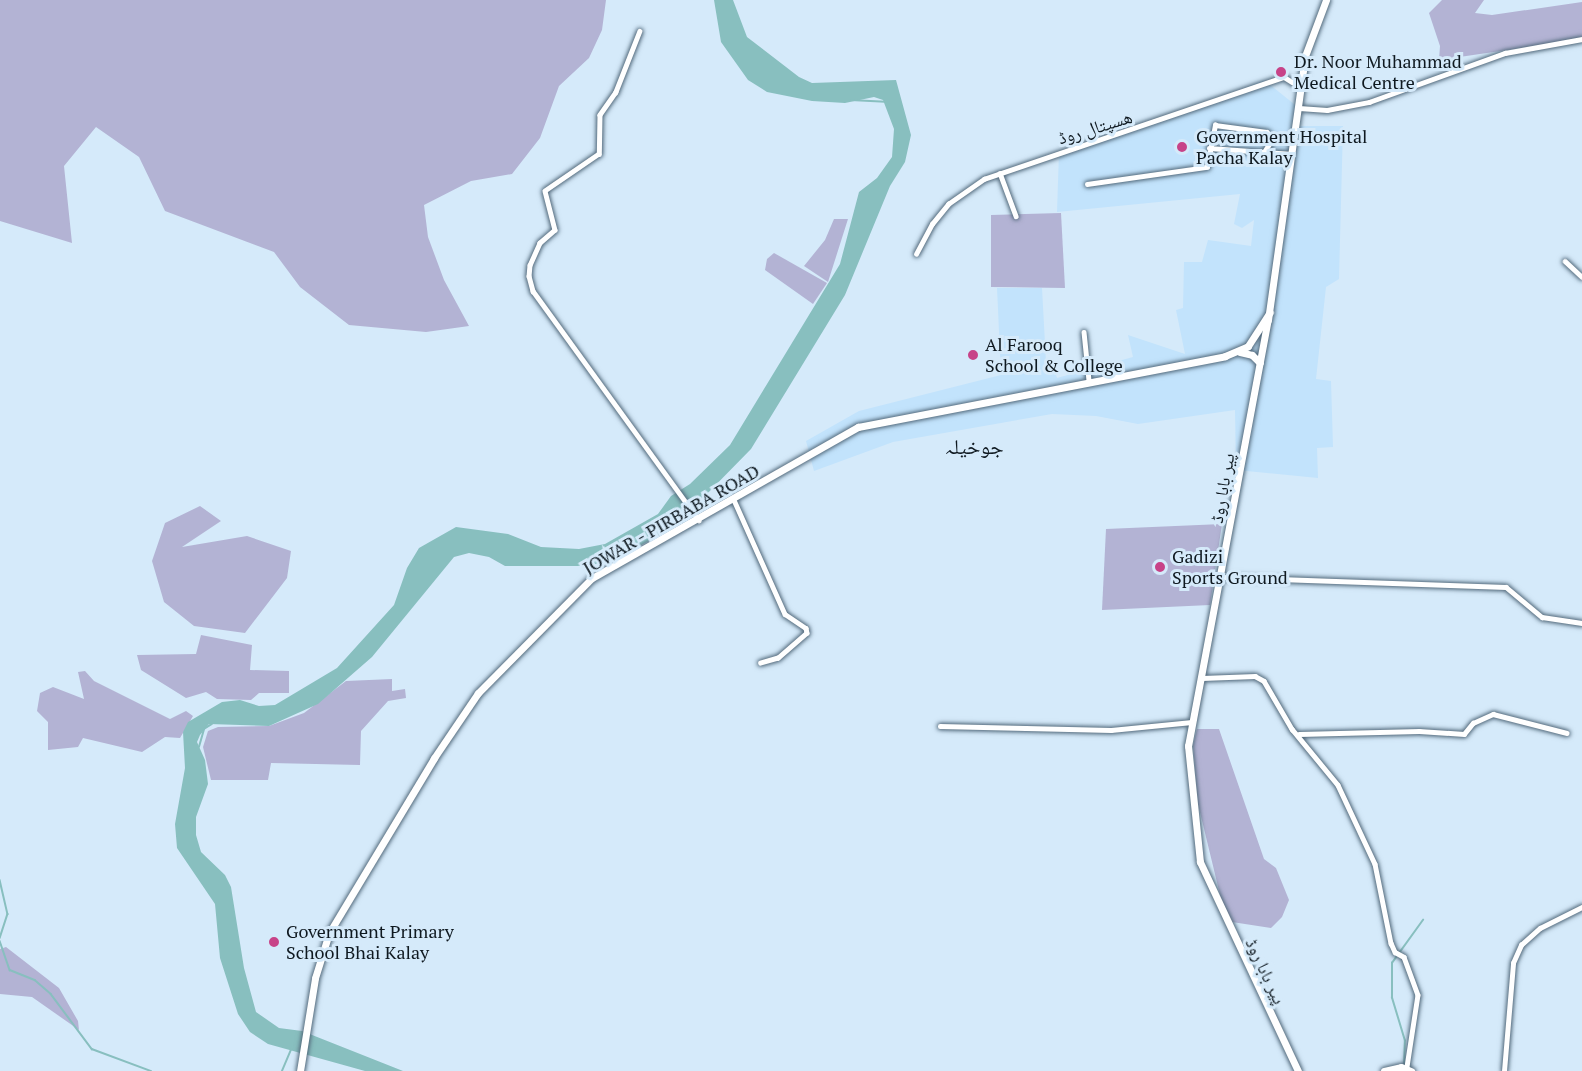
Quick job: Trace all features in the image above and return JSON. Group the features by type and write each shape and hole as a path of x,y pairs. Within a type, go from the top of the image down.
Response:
{"main road":[{"name":"پیر بابا روڈ","path":"1298,1071 1200,862 1188,746 1222,578 1270,312 1304,71 1312,31 1326,0"},
{"path":"1239,352 1248,346 1270,312"},
{"path":"1239,352 1252,355 1260,363"},
{"name":"JOWAR - PIRBABA ROAD","path":"300,1071 315,978 329,933 434,758 478,693 592,578 699,520 858,427 1239,352"},
{"path":"1384,1071 1408,1068"}],"street":[{"path":"640,31 616,92 600,115 599,154 545,190 555,230 540,243 530,265 529,276 533,291 679,496 699,520"},
{"path":"1299,108 1327,110 1369,102 1505,53 1582,39"},
{"name":"ھسپتال روڈ","path":"916,255 932,224 948,204 964,190 1000,173 1284,77 1298,85 1304,71"},
{"path":"1087,184 1162,177 1179,168 1204,168 1215,125 1267,132 1273,138 1294,140"},
{"path":"1264,152 1273,138"},
{"path":"1209,148 1292,154"},
{"path":"1000,173 1016,216"},
{"path":"1565,261 1582,278"},
{"path":"1084,332 1089,380"},
{"path":"734,500 784,614 806,628 807,633 778,658 761,663"},
{"path":"1222,578 1506,587 1542,617 1582,623"},
{"path":"1202,678 1255,676 1264,681 1299,734 1338,785 1363,833 1380,879 1383,917 1395,952 1404,957 1418,995 1408,1068"},
{"path":"1299,734 1419,731 1464,734 1473,723 1493,714 1567,733"},
{"path":"940,726 1111,730 1192,722"},
{"path":"1504,1071 1513,963 1521,945 1540,928 1582,907"}],"shaded area":[{"path":"0,0 606,0 602,30 589,58 559,86 540,138 512,174 471,181 424,205 428,237 444,280 469,326 426,332 349,325 300,287 274,252 165,211 139,157 96,127 64,166 72,243 0,221"},
{"path":"714,0 733,0 747,37 799,77 812,83 896,80 911,135 905,162 890,186 845,295 751,449 702,499 690,519 619,557 589,566 505,566 489,557 469,553 454,557 372,657 318,704 269,726 209,724 200,735 197,742 205,760 208,784 196,817 196,835 201,852 225,875 231,887 244,968 256,1012 279,1028 302,1031 403,1071 365,1071 268,1044 250,1032 238,1014 220,958 215,904 177,848 175,824 185,768 183,732 188,722 222,702 240,700 259,706 275,705 337,668 394,605 407,568 419,548 456,527 508,534 541,547 579,549 605,544 658,514 671,496 690,484 730,445 840,264 859,192 877,178 892,157 894,129 883,100 874,97 845,103 812,101 767,92 748,80 721,42"},
{"path":"1442,0 1484,0 1475,13 1492,15 1582,2 1582,39 1439,60 1440,46 1429,13"},
{"path":"1264,80 1299,108 1296,126 1343,126 1339,279 1326,287 1316,379 1331,381 1333,447 1317,448 1318,478 1236,470 1235,410 1138,424 1096,416 1052,414 893,442 814,471 806,441 859,411 1001,375 997,288 1042,288 1046,362 1052,361 1057,378 1133,357 1128,335 1185,354 1176,310 1183,308 1184,262 1202,262 1208,240 1251,246 1254,220 1242,228 1234,224 1240,194 1057,212 1059,152 1165,120"},
{"path":"1061,213 1065,288 991,287 991,215"},
{"path":"834,219 848,219 828,282 804,266 825,240"},
{"path":"774,253 827,283 813,304 765,270 767,259"},
{"path":"200,506 221,521 182,547 247,536 291,551 287,578 245,633 194,626 164,602 152,561 165,523"},
{"name":"Gadizi Sports Ground","path":"1222,524 1210,605 1102,610 1106,529"},
{"path":"201,635 252,645 250,670 289,671 289,693 259,693 251,700 217,699 206,692 186,698 141,670 137,655 196,654"},
{"path":"85,671 94,681 170,719 186,711 193,716 180,738 165,737 142,752 83,738 78,747 48,750 48,722 37,711 40,693 53,687 84,699 78,672"},
{"path":"392,679 392,691 405,689 406,698 388,701 361,731 360,765 271,763 268,780 211,780 203,747 208,731 218,727 269,726 304,713 346,681"},
{"path":"1197,729 1219,729 1264,859 1276,868 1289,900 1282,917 1271,928 1232,922 1222,903 1198,804 1193,745"},
{"path":"6,947 59,988 78,1021 79,1030 32,997 0,994 0,949"}],"waterway":[{"path":"851,100 885,102"},
{"path":"199,747 204,729 212,724"},
{"path":"0,880 8,914 0,938"},
{"path":"1404,1066 1405,1041 1392,998 1392,963 1423,920"},
{"path":"0,941 10,970 35,980 51,994 92,1049 151,1071"},
{"path":"282,1071 292,1047"}],"place":[{"name":"Dr. Noor Muhammad Medical Centre","path":"1281,72"},
{"name":"Government Hospital Pacha Kalay","path":"1182,147"},
{"name":"Al Farooq School & College","path":"973,355"},
{"name":"Gadizi Sports Ground","path":"1160,567"},
{"name":"Government Primary School Bhai Kalay","path":"274,942"}],"district":[{"name":"جوخیلہ","path":"974,446"}]}
